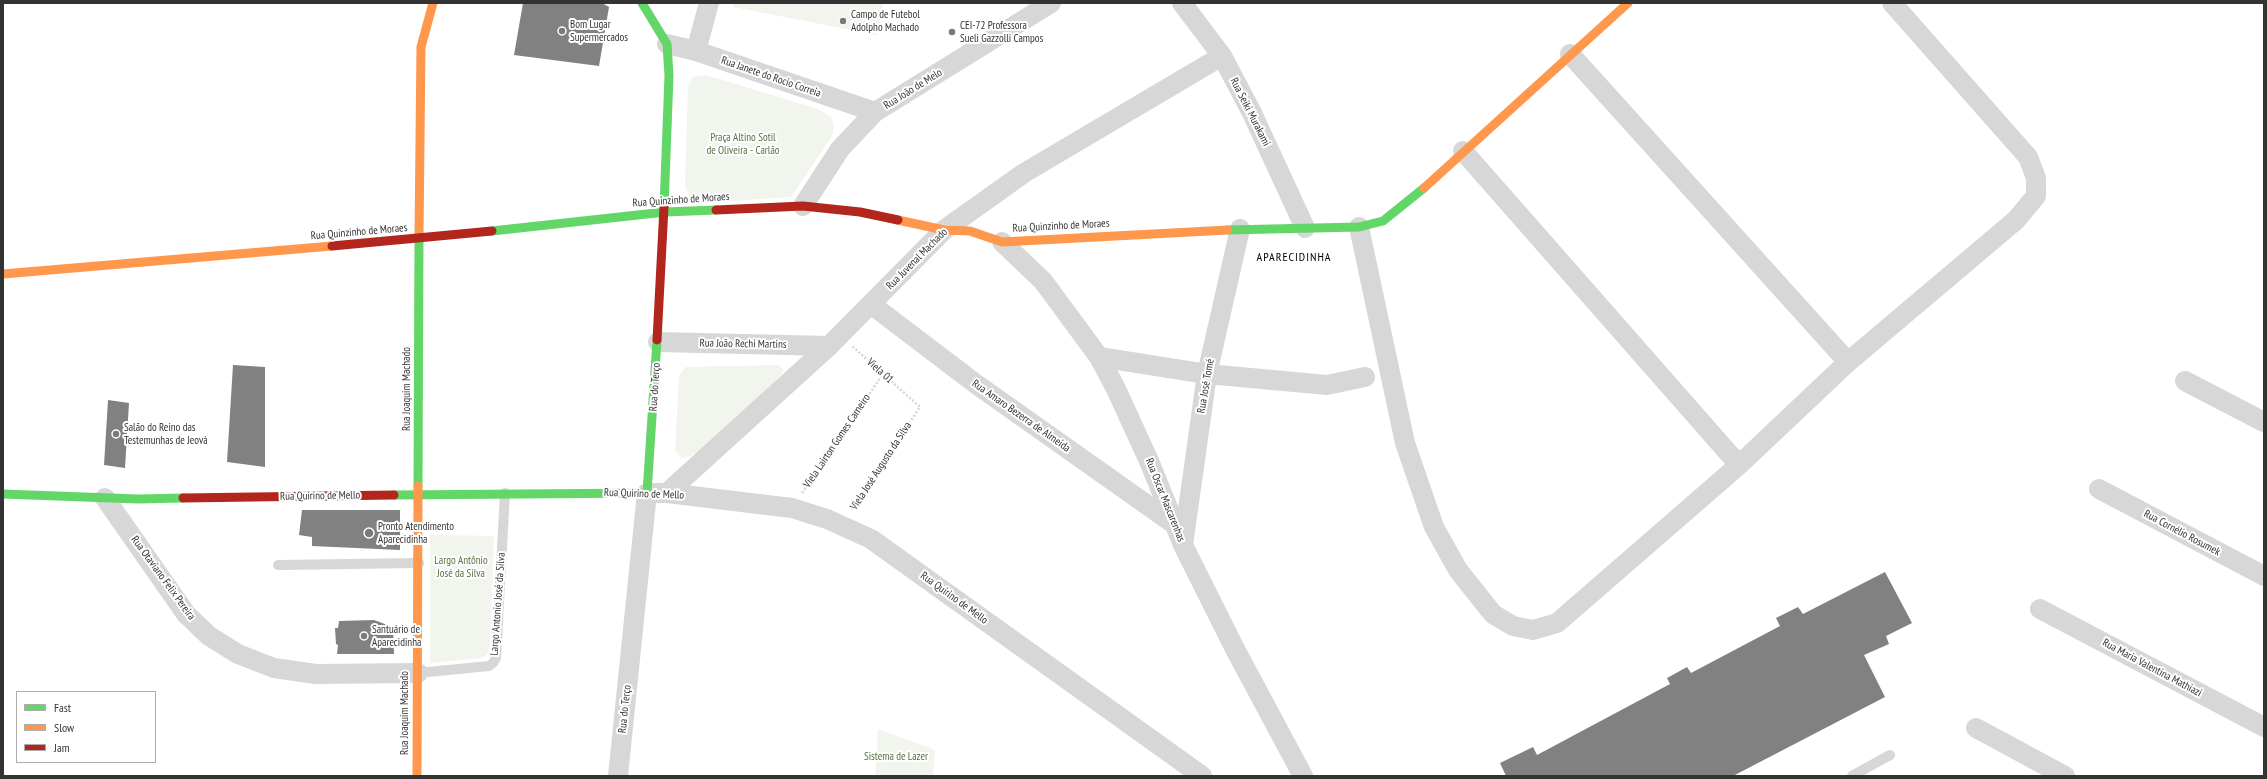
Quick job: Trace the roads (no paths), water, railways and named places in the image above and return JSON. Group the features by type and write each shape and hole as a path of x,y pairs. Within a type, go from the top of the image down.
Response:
{"street":[{"name":"Rua Joaquim Machado","path":"417,776 419,563 419,81 422,47 433,3"},
{"name":"Rua do Terço","path":"618,776 647,493 658,342 665,212 668,76 667,44 642,3"},
{"path":"696,51 708,3"},
{"name":"Rua João de Melo","path":"803,206 840,149 875,112 1051,3"},
{"name":"Rua Seiki Murakami","path":"1182,3 1222,56 1252,113 1305,228"},
{"name":"Rua Quinzinho de Moraes","path":"3,274 419,239 665,212 803,206 860,212 944,230 970,231 1002,242 1240,228 1359,227 1383,221 1404,206 1628,3"},
{"path":"1359,227 1405,443 1434,527 1458,570 1493,614 1513,626 1534,630 1557,623 1739,465 1848,362 2016,220 2036,196 2036,178 2028,158 1892,3"},
{"name":"Rua Janete do Rocio Correia","path":"667,44 696,51 875,112"},
{"path":"1570,54 1848,362"},
{"name":"Rua Juvenal Machado","path":"667,493 835,341 944,230 1024,173 1222,56"},
{"path":"1463,151 1739,465"},
{"name":"Rua José Tomé","path":"1183,545 1207,374 1240,228"},
{"name":"Rua Oscar Mascarenhas","path":"1002,242 1043,281 1099,357 1116,389 1149,461 1183,545 1234,649 1303,776"},
{"name":"Rua Amaro Bezerra de Almeida","path":"872,305 976,384 1174,524"},
{"name":"Rua João Rechi Martins","path":"658,342 835,341"},
{"path":"1099,357 1207,374 1327,385 1365,377"},
{"path":"2185,382 2264,422"},
{"name":"Rua Cornélio Rosumek","path":"2099,489 2264,576"},
{"name":"Rua Quirino de Mello","path":"3,494 138,499 505,493 667,493 792,508 842,526 871,539 1202,776"},
{"name":"Rua Otaviano Felix Pereira","path":"105,498 186,614 209,636 238,654 274,668 316,674 418,673"},
{"name":"Rua Maria Valentina Mathiazi","path":"2040,609 2264,727"},
{"path":"1976,728 2065,776"},
{"path":"1177,758 1187,776"}],"lane":[{"name":"Largo Antonio José da Silva","path":"418,673 489,666 496,658 505,493"},
{"path":"278,565 419,563"},
{"path":"1852,776 1890,755"}],"place":[{"name":"Campo de Futebol Adolpho Machado","path":"843,21"},
{"name":"Bom Lugar Supermercados","path":"562,31"},
{"name":"CEI-72 Professora Sueli Gazzolli Campos","path":"952,32"},
{"name":"Salão do Reino das Testemunhas de Jeová","path":"116,434"},
{"name":"Pronto Atendimento Aparecidinha","path":"369,533"},
{"name":"Santuário de Aparecidinha","path":"364,636"}],"district":[{"name":"APARECIDINHA","path":"1294,258"}],"park label":[{"name":"Praça Altino Sotil de Oliveira - Carlão","path":"743,144"},
{"name":"Largo Antônio José da Silva","path":"461,567"},
{"name":"Sistema de Lazer","path":"896,757"}]}
